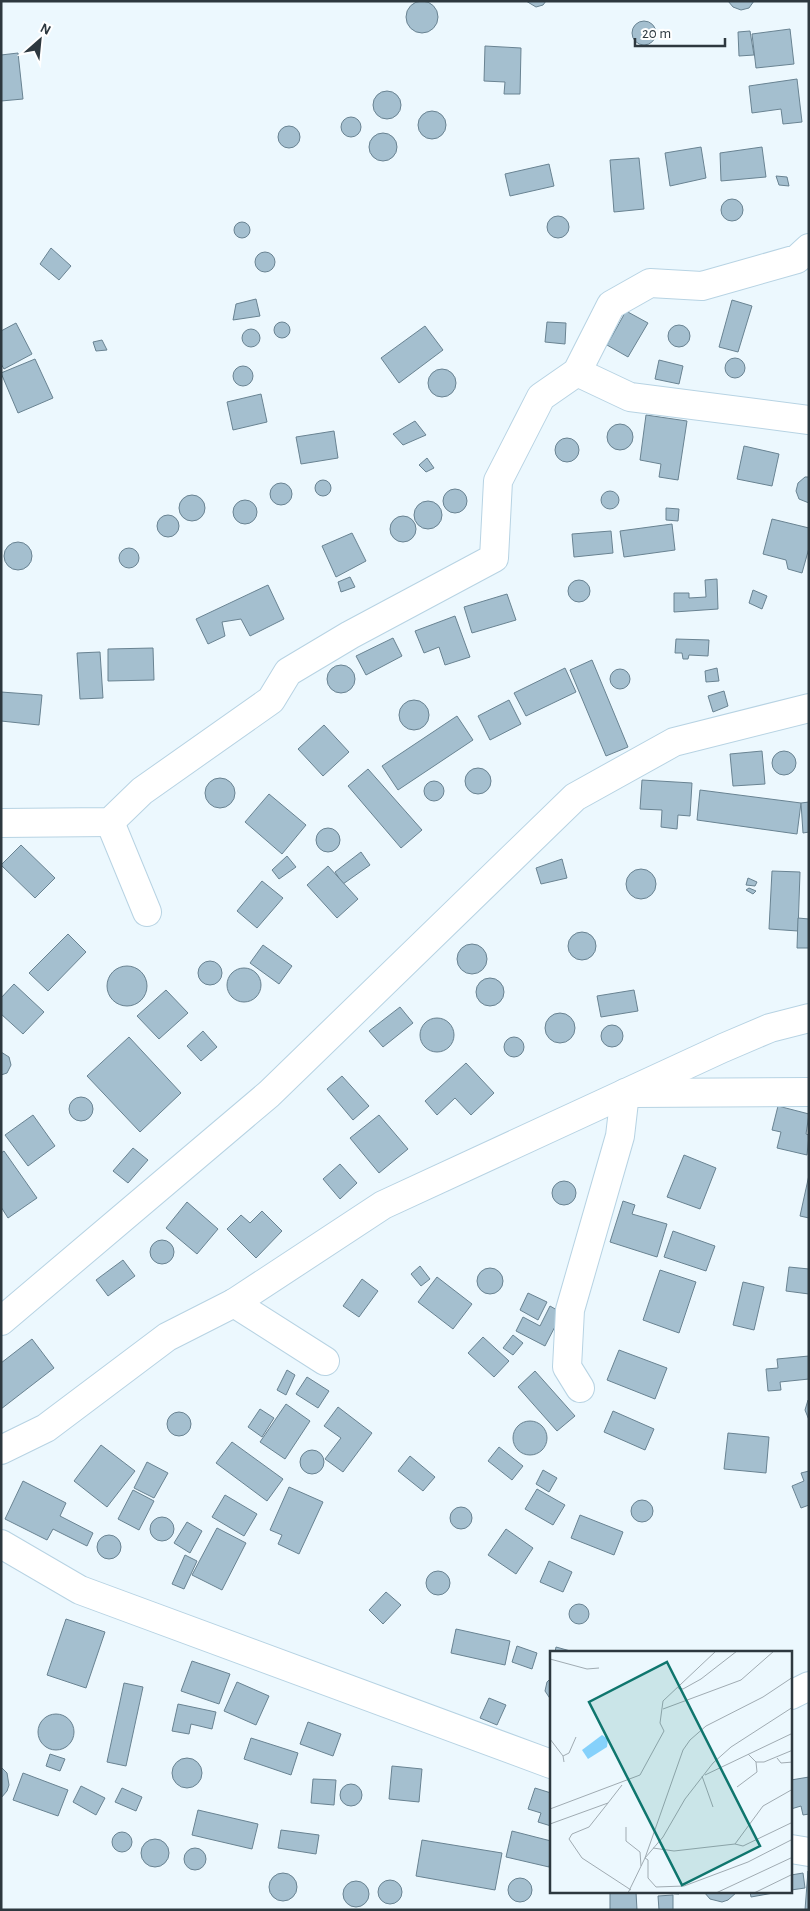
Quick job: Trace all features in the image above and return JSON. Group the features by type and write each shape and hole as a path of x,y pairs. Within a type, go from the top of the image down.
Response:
{"street":[{"path":"1,823 110,822 142,791 272,700 288,672 350,635 494,558 498,481 541,397 577,372 611,305 650,283 702,286 805,260"},
{"path":"577,372 630,396 809,420"},
{"path":"1,1321 269,1094 575,797 674,742 809,708"},
{"path":"110,822 147,912"},
{"path":"1,1450 46,1428 167,1336 234,1303 383,1205 770,1028 809,1018"},
{"path":"625,1093 809,1092"},
{"path":"580,1388 567,1368 570,1310 620,1136 625,1093"},
{"path":"234,1303 325,1362"},
{"path":"1,1544 80,1590 550,1764"},
{"path":"792,1694 809,1686"},
{"path":"792,1849 809,1852"}],"building":[{"path":"422,1 428,2 433,6 437,11 437,23 433,28 428,32 422,33 416,32 411,28 407,23 406,17 407,11 411,6 416,2"},
{"path":"526,1 546,1 543,5 536,7"},
{"path":"728,1 754,1 749,8 741,10 733,7"},
{"path":"644,21 653,24 656,33 653,42 644,45 635,42 632,33 635,24"},
{"path":"790,29 794,64 756,68 752,34"},
{"path":"750,31 754,55 739,56 738,32"},
{"path":"485,46 521,48 520,94 504,94 505,82 484,81"},
{"path":"18,53 23,99 1,101 1,55"},
{"path":"797,79 802,122 783,124 781,109 752,113 749,86"},
{"path":"387,91 397,95 401,105 397,115 387,119 377,115 373,105 377,95"},
{"path":"432,111 442,115 446,125 442,135 432,139 422,135 418,125 422,115"},
{"path":"351,117 358,120 361,127 358,134 351,137 344,134 341,127 344,120"},
{"path":"289,126 297,129 300,137 297,145 289,148 281,145 278,137 281,129"},
{"path":"383,133 393,137 397,147 393,157 383,161 373,157 369,147 373,137"},
{"path":"701,147 706,178 670,186 665,153"},
{"path":"762,147 766,177 721,181 720,153"},
{"path":"639,158 644,209 614,212 610,160"},
{"path":"549,164 554,186 510,196 505,174"},
{"path":"776,176 787,177 789,186 779,185"},
{"path":"732,199 740,202 743,210 740,218 732,221 724,218 721,210 724,202"},
{"path":"558,216 566,219 569,227 566,235 558,238 550,235 547,227 550,219"},
{"path":"242,222 248,224 250,230 248,236 242,238 236,236 234,230 236,224"},
{"path":"51,248 71,266 59,280 40,264"},
{"path":"265,252 272,255 275,262 272,269 265,272 258,269 255,262 258,255"},
{"path":"256,299 260,316 233,320 236,304"},
{"path":"732,300 752,306 738,352 719,347"},
{"path":"626,311 648,323 628,357 607,345"},
{"path":"279,322 285,322 290,327 288,336 279,338 274,333 274,327"},
{"path":"547,322 566,323 565,344 545,342"},
{"path":"16,323 32,354 4,369 1,364 1,331"},
{"path":"679,325 687,328 690,336 687,344 679,347 671,344 668,336 671,328"},
{"path":"425,326 443,350 399,383 381,358"},
{"path":"251,329 257,332 260,338 257,344 251,347 245,344 242,338 245,332"},
{"path":"102,340 107,350 96,351 93,342"},
{"path":"731,358 739,358 745,364 745,372 739,378 731,378 725,372 725,364"},
{"path":"35,359 53,398 18,413 1,373"},
{"path":"659,360 683,366 679,384 655,379"},
{"path":"243,366 250,369 253,376 250,383 243,386 236,383 233,376 236,369"},
{"path":"442,369 452,373 456,383 452,393 442,397 432,393 428,383 432,373"},
{"path":"261,394 267,422 233,430 227,402"},
{"path":"646,415 687,421 678,480 659,477 661,464 640,460"},
{"path":"415,421 426,435 403,445 393,434"},
{"path":"620,424 629,428 633,437 629,446 620,450 611,446 607,437 611,428"},
{"path":"334,431 338,458 301,464 296,437"},
{"path":"562,438 572,438 579,445 579,455 572,462 562,462 555,455 555,445"},
{"path":"744,446 779,454 772,486 737,479"},
{"path":"427,458 434,468 426,472 419,465"},
{"path":"805,477 809,477 809,503 799,499 796,491 798,483"},
{"path":"320,480 326,480 331,485 329,494 320,496 315,491 315,485"},
{"path":"281,483 289,486 292,494 289,502 281,505 273,502 270,494 273,486"},
{"path":"455,489 464,492 467,501 464,510 455,513 446,510 443,501 446,492"},
{"path":"606,491 614,491 619,496 617,507 606,509 601,504 601,496"},
{"path":"192,495 201,499 205,508 201,517 192,521 183,517 179,508 183,499"},
{"path":"245,500 250,501 256,507 256,517 250,523 245,524 240,523 234,517 233,512 234,507 240,501"},
{"path":"428,501 438,505 442,515 438,525 428,529 418,525 414,515 418,505"},
{"path":"666,508 679,509 678,521 666,520"},
{"path":"168,515 176,518 179,526 176,534 168,537 160,534 157,526 160,518"},
{"path":"403,516 412,520 416,529 412,538 403,542 394,538 390,529 394,520"},
{"path":"772,519 809,528 809,548 802,573 788,569 786,560 763,554"},
{"path":"672,524 675,550 624,557 620,531"},
{"path":"611,531 613,553 574,557 572,534"},
{"path":"352,533 366,561 336,577 322,546"},
{"path":"18,542 28,546 32,556 28,566 18,570 8,566 4,556 8,546"},
{"path":"129,548 136,551 139,558 136,565 129,568 122,565 119,558 122,551"},
{"path":"350,577 355,587 341,592 338,582"},
{"path":"717,579 718,609 674,612 674,593 689,593 689,598 706,597 705,580"},
{"path":"579,580 587,583 590,591 587,599 579,602 571,599 568,591 571,583"},
{"path":"268,585 284,619 250,636 241,619 222,622 225,636 208,644 196,619"},
{"path":"753,590 767,596 762,609 749,603"},
{"path":"507,594 516,620 472,633 464,607"},
{"path":"455,616 470,657 445,665 439,647 424,653 415,631"},
{"path":"393,638 402,656 366,675 356,656"},
{"path":"676,639 709,640 708,656 689,655 688,659 683,659 682,653 675,653"},
{"path":"153,648 154,680 108,681 108,649"},
{"path":"100,652 103,698 80,699 77,653"},
{"path":"592,660 628,747 606,756 570,670"},
{"path":"341,665 351,669 355,679 351,689 341,693 331,689 327,679 331,669"},
{"path":"565,668 576,692 526,716 514,693"},
{"path":"717,668 719,681 706,682 705,671"},
{"path":"620,669 627,672 630,679 627,686 620,689 613,686 610,679 613,672"},
{"path":"724,691 728,706 713,712 708,696"},
{"path":"1,692 42,695 39,725 1,721"},
{"path":"414,700 425,704 429,715 425,726 414,730 403,726 399,715 403,704"},
{"path":"509,700 521,724 490,740 478,716"},
{"path":"457,716 473,740 398,790 382,766"},
{"path":"324,725 349,752 323,776 298,749"},
{"path":"762,751 765,784 733,786 730,754"},
{"path":"784,751 792,755 796,763 792,771 784,775 776,771 772,763 776,755"},
{"path":"478,768 487,772 491,781 487,790 478,794 469,790 465,781 469,772"},
{"path":"368,769 422,830 401,848 348,786"},
{"path":"220,778 231,782 235,793 231,804 220,808 209,804 205,793 209,782"},
{"path":"642,780 692,783 690,816 678,815 677,829 661,827 662,810 640,809"},
{"path":"434,781 441,784 444,791 441,798 434,801 427,798 424,791 427,784"},
{"path":"700,790 801,803 797,834 697,820"},
{"path":"269,794 306,825 282,854 245,822"},
{"path":"809,802 809,832 803,833 801,803"},
{"path":"328,828 333,829 339,835 339,845 333,851 328,852 323,851 317,845 316,840 317,835 323,829"},
{"path":"21,845 55,878 35,898 1,865"},
{"path":"361,852 370,865 343,884 335,872"},
{"path":"287,856 296,867 279,879 272,870"},
{"path":"562,859 567,878 541,884 536,868"},
{"path":"328,866 358,899 337,918 307,885"},
{"path":"641,869 652,873 656,884 652,895 641,899 630,895 626,884 630,873"},
{"path":"772,871 800,872 798,931 769,929"},
{"path":"748,878 757,882 755,886 746,885"},
{"path":"262,881 283,898 257,928 237,911"},
{"path":"749,888 756,891 753,894 746,890"},
{"path":"798,918 809,919 809,948 797,948"},
{"path":"582,932 592,936 596,946 592,956 582,960 572,956 568,946 572,936"},
{"path":"68,934 86,952 48,991 29,973"},
{"path":"472,944 478,945 486,953 486,965 478,973 472,974 466,973 458,965 457,959 458,953 466,945"},
{"path":"263,945 292,966 279,984 250,963"},
{"path":"210,961 215,962 221,968 221,978 215,984 210,985 205,984 199,978 198,973 199,968 205,962"},
{"path":"127,966 141,972 147,986 141,1000 127,1006 113,1000 107,986 113,972"},
{"path":"244,968 256,973 261,985 256,997 244,1002 232,997 227,985 232,973"},
{"path":"490,978 500,982 504,992 500,1002 490,1006 480,1002 476,992 480,982"},
{"path":"14,984 44,1012 23,1034 1,1014 1,998"},
{"path":"166,990 188,1013 159,1039 137,1016"},
{"path":"634,990 638,1011 601,1017 597,996"},
{"path":"400,1007 413,1023 383,1047 369,1031"},
{"path":"560,1013 571,1017 575,1028 571,1039 560,1043 549,1039 545,1028 549,1017"},
{"path":"437,1018 449,1023 454,1035 449,1047 437,1052 425,1047 420,1035 425,1023"},
{"path":"612,1025 622,1032 623,1036 616,1046 612,1047 602,1040 601,1036 608,1026"},
{"path":"203,1031 217,1047 201,1061 187,1046"},
{"path":"129,1037 181,1093 140,1132 87,1076"},
{"path":"514,1037 521,1040 524,1047 521,1054 514,1057 507,1054 504,1047 507,1040"},
{"path":"1,1052 9,1057 11,1065 7,1073 1,1075"},
{"path":"466,1063 494,1093 471,1115 455,1098 437,1115 425,1101"},
{"path":"342,1076 369,1106 353,1120 327,1089"},
{"path":"81,1097 89,1101 93,1109 89,1117 81,1121 73,1117 69,1109 73,1101"},
{"path":"778,1106 809,1114 806,1134 809,1135 807,1155 777,1148 781,1132 772,1130"},
{"path":"33,1115 55,1146 28,1166 5,1135"},
{"path":"379,1115 408,1149 379,1173 350,1138"},
{"path":"133,1148 148,1160 128,1183 113,1171"},
{"path":"4,1151 37,1198 8,1218 1,1207 1,1153"},
{"path":"684,1155 716,1168 700,1209 667,1197"},
{"path":"340,1164 357,1183 340,1199 323,1179"},
{"path":"809,1175 809,1218 800,1216"},
{"path":"564,1181 572,1185 576,1193 572,1201 564,1205 556,1201 552,1193 556,1185"},
{"path":"623,1201 635,1205 632,1214 667,1224 657,1257 610,1242"},
{"path":"187,1202 218,1229 197,1254 166,1228"},
{"path":"262,1211 282,1231 256,1258 227,1229 241,1215 250,1223"},
{"path":"673,1231 715,1246 706,1271 664,1257"},
{"path":"162,1240 170,1244 174,1252 170,1260 162,1264 154,1260 150,1252 154,1244"},
{"path":"123,1260 135,1276 108,1296 96,1280"},
{"path":"420,1266 430,1279 421,1286 411,1274"},
{"path":"789,1267 809,1269 809,1294 786,1291"},
{"path":"490,1268 499,1272 503,1281 499,1290 490,1294 481,1290 477,1281 481,1272"},
{"path":"660,1270 696,1282 679,1333 643,1320"},
{"path":"437,1277 472,1304 453,1329 418,1302"},
{"path":"362,1279 378,1291 359,1317 343,1306"},
{"path":"743,1282 764,1287 754,1330 733,1325"},
{"path":"528,1293 547,1302 538,1320 520,1310"},
{"path":"550,1306 562,1313 545,1346 516,1331 523,1317 540,1326"},
{"path":"513,1335 523,1343 513,1355 503,1348"},
{"path":"483,1337 509,1361 494,1377 468,1353"},
{"path":"32,1339 54,1368 1,1409 1,1363"},
{"path":"619,1350 667,1368 655,1399 607,1380"},
{"path":"809,1356 809,1379 780,1382 781,1390 768,1391 766,1369 778,1368 777,1359"},
{"path":"287,1370 295,1375 286,1395 277,1390"},
{"path":"535,1371 575,1416 557,1431 518,1387"},
{"path":"307,1377 329,1391 318,1408 296,1394"},
{"path":"809,1400 809,1420 805,1410"},
{"path":"286,1404 310,1421 285,1459 260,1442"},
{"path":"338,1407 372,1433 343,1472 325,1459 341,1438 324,1426"},
{"path":"260,1409 274,1418 262,1437 248,1427"},
{"path":"613,1411 654,1429 645,1450 604,1432"},
{"path":"179,1412 187,1416 191,1424 187,1432 179,1436 171,1432 167,1424 171,1416"},
{"path":"530,1421 542,1426 547,1438 542,1450 530,1455 518,1450 513,1438 518,1426"},
{"path":"728,1433 769,1437 766,1473 724,1469"},
{"path":"232,1442 283,1479 267,1501 216,1463"},
{"path":"101,1445 135,1471 107,1507 74,1481"},
{"path":"499,1447 523,1466 512,1480 488,1461"},
{"path":"312,1450 320,1454 324,1462 320,1470 312,1474 304,1470 300,1462 304,1454"},
{"path":"410,1456 435,1477 423,1491 398,1471"},
{"path":"147,1462 168,1473 154,1498 134,1488"},
{"path":"543,1470 557,1478 549,1492 536,1484"},
{"path":"809,1471 809,1505 801,1508 792,1486 804,1481 801,1473"},
{"path":"23,1481 66,1503 60,1516 93,1533 87,1546 53,1529 47,1540 5,1519"},
{"path":"289,1487 323,1502 299,1554 278,1544 282,1535 270,1530"},
{"path":"537,1489 565,1505 553,1525 525,1509"},
{"path":"133,1490 154,1501 139,1530 118,1519"},
{"path":"225,1495 257,1514 244,1536 212,1517"},
{"path":"642,1500 652,1507 653,1511 646,1521 642,1522 632,1515 631,1511 638,1501"},
{"path":"461,1507 469,1510 472,1518 469,1526 461,1529 453,1526 450,1518 453,1510"},
{"path":"580,1515 623,1532 614,1555 571,1538"},
{"path":"162,1517 170,1521 174,1529 170,1537 162,1541 154,1537 150,1529 154,1521"},
{"path":"187,1522 202,1531 190,1553 174,1543"},
{"path":"217,1528 246,1543 222,1590 192,1575"},
{"path":"506,1529 533,1548 516,1574 488,1555"},
{"path":"109,1535 117,1539 121,1547 117,1555 109,1559 101,1555 97,1547 101,1539"},
{"path":"185,1555 197,1561 184,1589 172,1584"},
{"path":"549,1561 572,1572 563,1592 540,1582"},
{"path":"438,1571 446,1575 450,1583 446,1591 438,1595 430,1591 426,1583 430,1575"},
{"path":"386,1592 401,1605 383,1624 369,1610"},
{"path":"579,1604 586,1607 589,1614 586,1621 579,1624 572,1621 569,1614 572,1607"},
{"path":"66,1619 105,1632 86,1688 47,1675"},
{"path":"456,1629 510,1641 505,1665 451,1653"},
{"path":"517,1646 537,1653 532,1669 512,1662"},
{"path":"556,1647 570,1651 555,1651"},
{"path":"192,1661 230,1674 219,1704 181,1691"},
{"path":"550,1679 550,1698 545,1691 547,1682"},
{"path":"237,1682 269,1696 256,1725 224,1711"},
{"path":"124,1683 143,1687 126,1766 107,1762"},
{"path":"489,1698 506,1705 497,1725 480,1718"},
{"path":"178,1704 216,1712 212,1729 191,1724 189,1734 172,1731"},
{"path":"56,1714 63,1715 69,1719 73,1725 73,1739 69,1745 63,1749 56,1750 49,1749 43,1745 39,1739 38,1732 39,1725 43,1719 49,1715"},
{"path":"308,1722 341,1734 333,1756 300,1744"},
{"path":"251,1738 298,1753 291,1775 244,1759"},
{"path":"50,1754 65,1759 60,1771 46,1766"},
{"path":"187,1758 193,1759 201,1767 201,1779 193,1787 187,1788 181,1787 173,1779 172,1773 173,1767 181,1759"},
{"path":"392,1766 422,1769 419,1802 389,1799"},
{"path":"1,1767 7,1773 9,1785 1,1798"},
{"path":"23,1773 68,1790 58,1816 13,1800"},
{"path":"809,1777 809,1814 803,1815 801,1806 792,1809 792,1780"},
{"path":"313,1779 336,1780 334,1805 311,1803"},
{"path":"351,1784 359,1787 362,1795 359,1803 351,1806 343,1803 340,1795 343,1787"},
{"path":"81,1786 105,1798 96,1815 73,1802"},
{"path":"122,1788 142,1797 136,1811 115,1802"},
{"path":"535,1788 550,1793 550,1826 538,1822 541,1813 528,1809"},
{"path":"198,1810 258,1824 252,1849 192,1835"},
{"path":"281,1830 319,1835 316,1854 278,1848"},
{"path":"512,1831 550,1841 549,1867 506,1857"},
{"path":"122,1832 129,1835 132,1842 129,1849 122,1852 115,1849 112,1842 115,1835"},
{"path":"155,1839 165,1843 169,1853 165,1863 155,1867 145,1863 141,1853 145,1843"},
{"path":"422,1840 502,1853 495,1890 416,1876"},
{"path":"195,1848 203,1851 206,1859 203,1867 195,1870 187,1867 184,1859 187,1851"},
{"path":"808,1871 809,1910 805,1910"},
{"path":"283,1873 293,1877 297,1887 293,1897 283,1901 273,1897 269,1887 273,1877"},
{"path":"803,1873 805,1888 792,1890 792,1875"},
{"path":"520,1878 528,1882 532,1890 528,1898 520,1902 512,1898 508,1890 512,1882"},
{"path":"390,1880 398,1884 402,1892 398,1900 390,1904 382,1900 378,1892 382,1884"},
{"path":"356,1881 365,1885 369,1894 365,1903 356,1907 347,1903 343,1894 347,1885"},
{"path":"610,1894 636,1894 637,1910 610,1910"},
{"path":"706,1894 735,1894 722,1902 710,1899"},
{"path":"750,1894 768,1894 751,1897"},
{"path":"673,1895 673,1910 659,1910 658,1896"}]}
